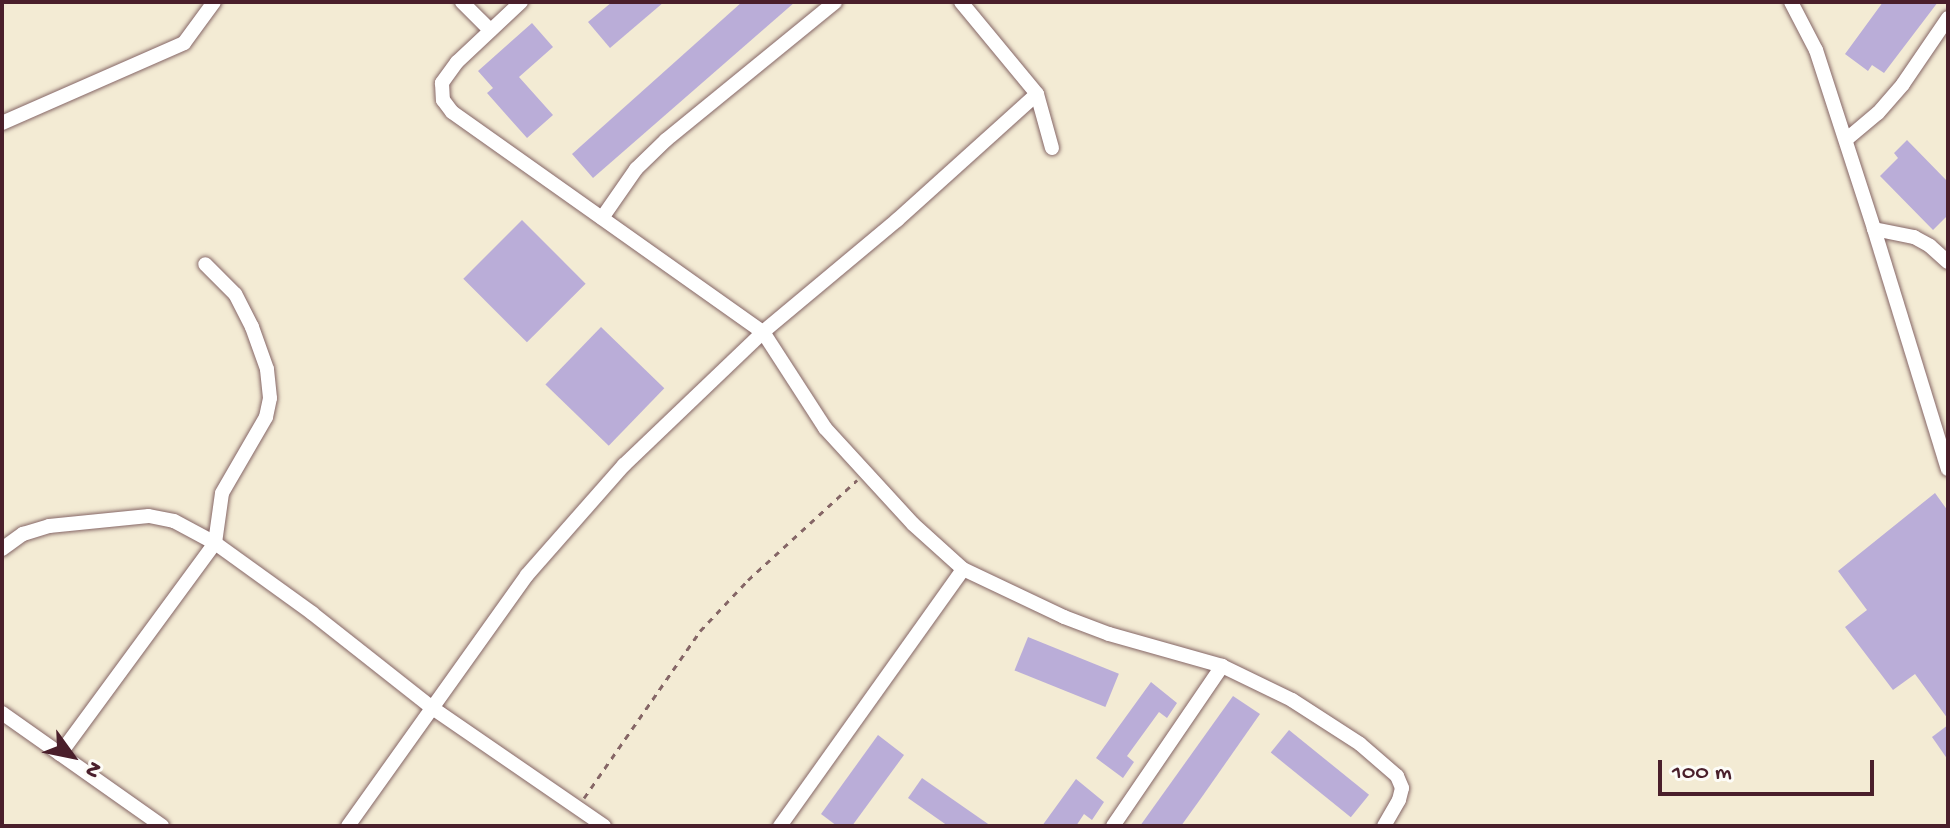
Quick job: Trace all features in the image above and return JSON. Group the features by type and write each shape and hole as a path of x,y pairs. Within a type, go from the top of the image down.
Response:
{"street":[{"path":"2,123 184,43 214,2"},
{"path":"462,2 490,30"},
{"path":"521,2 490,30 442,83 443,100 469,126 763,332 825,428 913,524 963,569 1086,626 1222,666 1292,700 1360,744 1397,776 1402,788 1399,800 1384,826"},
{"path":"602,218 636,169 666,140 835,2"},
{"path":"961,2 1037,94 1052,148"},
{"path":"1791,2 1816,50 1848,138 1849,154 1948,469"},
{"path":"1848,138 1878,113 1903,84 1948,18"},
{"path":"348,826 527,575 624,465 763,332 897,220 1037,94"},
{"path":"1874,229 1914,237 1948,262"},
{"path":"60,754 215,543 222,493 266,417 270,398 267,369 252,327 235,294 205,264"},
{"path":"2,549 23,534 49,526 149,516 174,521 215,543 312,613 431,707 604,826"},
{"path":"780,826 963,569"},
{"path":"1113,826 1222,666"},
{"path":"2,713 162,826"}],"path":[{"path":"579,807 700,631 748,580 865,473"}],"building":[{"path":"612,2 664,2 610,48 588,22"},
{"path":"742,2 795,2 593,178 572,154"},
{"path":"1883,2 1938,2 1884,73 1872,65 1868,71 1845,54"},
{"path":"532,23 553,47 519,77 553,115 527,138 487,93 493,88 478,71"},
{"path":"1907,140 1948,182 1948,215 1933,230 1880,176 1898,158 1894,153"},
{"path":"522,220 586,284 527,342 463,279"},
{"path":"601,327 664,388 609,446 545,385"},
{"path":"1935,493 1948,511 1948,719 1915,674 1893,690 1845,627 1867,610 1838,571"},
{"path":"1028,637 1119,674 1105,707 1015,670"},
{"path":"1151,682 1177,703 1167,718 1159,712 1127,756 1134,762 1123,778 1096,758"},
{"path":"1233,696 1260,714 1204,794 1181,826 1140,826"},
{"path":"1948,725 1948,760 1932,737"},
{"path":"1289,730 1369,795 1351,817 1271,753"},
{"path":"878,735 904,755 852,826 837,826 821,814"},
{"path":"922,778 991,826 948,826 908,798"},
{"path":"1076,779 1104,802 1092,820 1084,814 1076,826 1042,826"}]}
